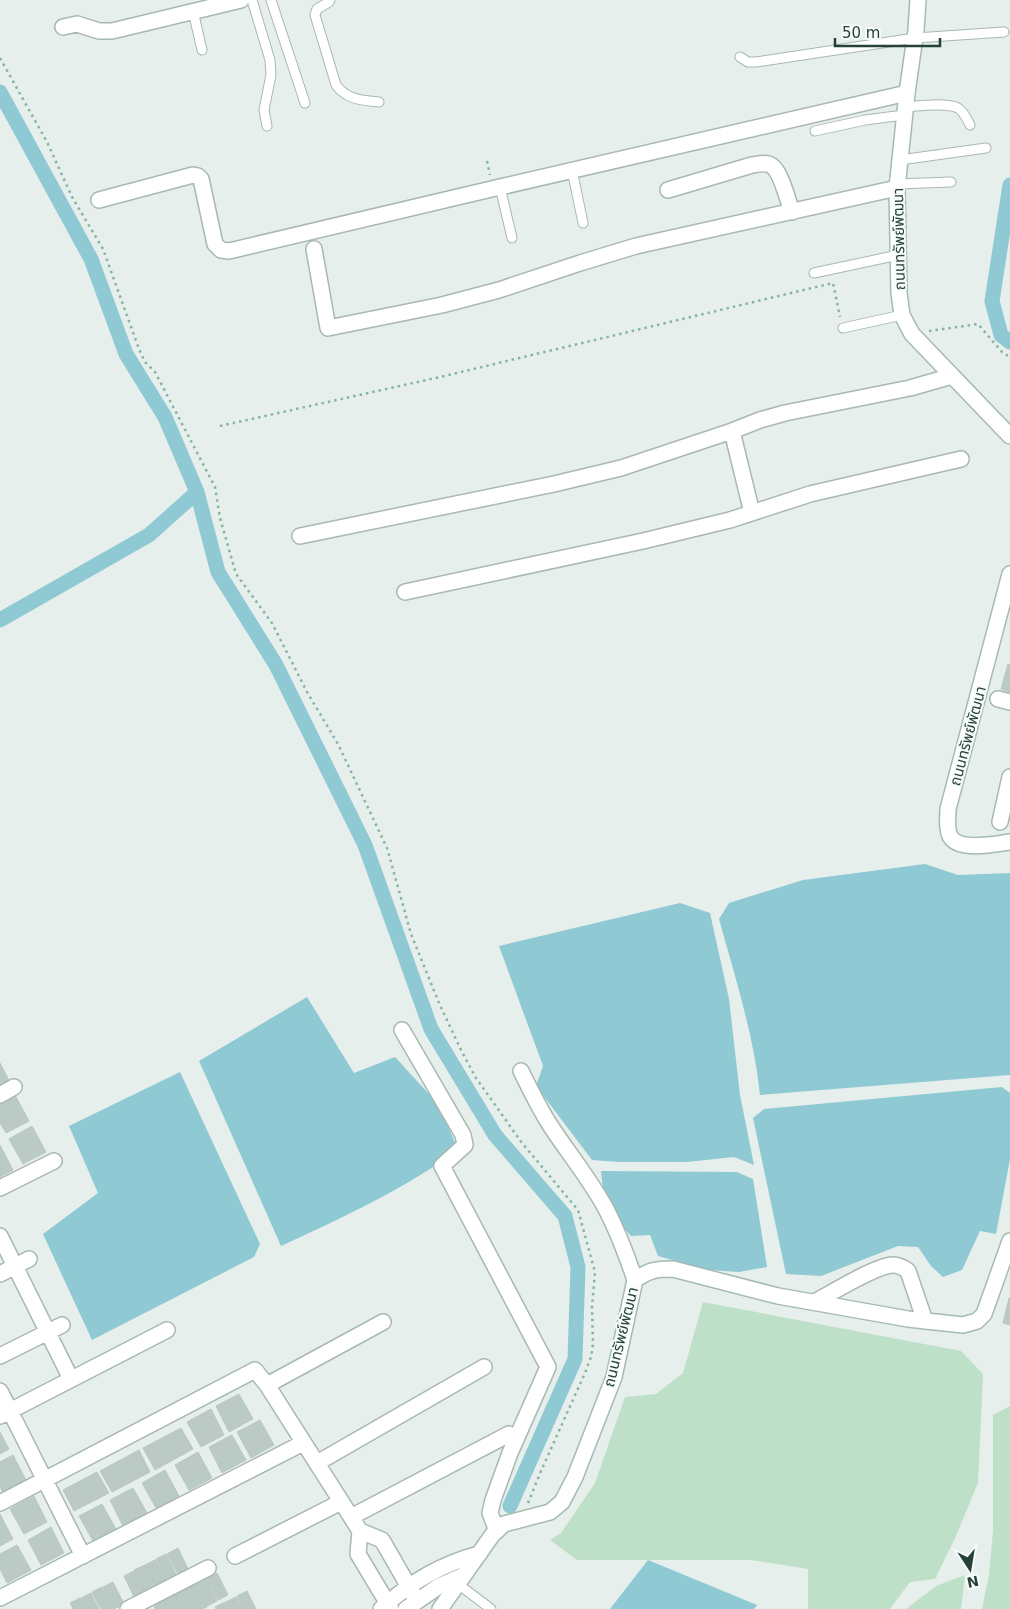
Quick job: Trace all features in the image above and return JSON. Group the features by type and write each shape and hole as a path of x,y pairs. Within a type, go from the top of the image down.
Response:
{"street":[{"path":"63,27 77,24 99,30 112,31 241,0"},
{"name":"ถนนทรัพย์พัฒนา","path":"918,0 897,186 899,293 902,315 912,334 1010,436"},
{"path":"99,200 193,174 198,176 201,179 215,244 221,250 228,252 572,170 906,105"},
{"path":"668,190 752,166 771,165 777,171 792,212"},
{"path":"314,249 328,328 442,305 499,290 636,246 792,212 897,186"},
{"path":"300,536 554,484 621,468 785,413 908,389 952,376"},
{"path":"732,432 752,513"},
{"path":"405,592 643,541 730,520 810,494 961,458"},
{"name":"ถนนทรัพย์พัฒนา","path":"1010,574 948,809 947,826 954,842 963,845 1010,842"},
{"path":"1000,822 1010,777"},
{"path":"402,1030 463,1135 465,1145 442,1166 548,1367 510,1453 492,1500 490,1512 497,1531"},
{"path":"521,1071 530,1091 550,1125 585,1174 606,1208 623,1244 635,1280"},
{"path":"0,1095 14,1087"},
{"path":"0,1188 54,1161"},
{"path":"0,1236 71,1379"},
{"name":"ถนนทรัพย์พัฒนา","path":"440,1609 479,1554 504,1524 550,1512 562,1502 575,1477 614,1377 635,1280 645,1273 655,1269 672,1269 778,1296 925,1321 963,1325 977,1321 984,1314 1010,1241"},
{"path":"0,1274 29,1259"},
{"path":"815,1302 882,1268 894,1265 908,1271 925,1321"},
{"path":"267,1385 383,1322"},
{"path":"0,1356 62,1325"},
{"path":"5,1413 167,1330"},
{"path":"316,1462 484,1367"},
{"path":"0,1503 254,1370 267,1385 360,1531 382,1540 409,1586 411,1605 439,1586 461,1580"},
{"path":"0,1391 5,1413 44,1480 83,1556"},
{"path":"351,1517 508,1434"},
{"path":"0,1598 303,1443"},
{"path":"236,1556 341,1502"},
{"path":"360,1531 358,1554 386,1607 396,1595 430,1573 456,1560 479,1554"},
{"path":"128,1609 150,1604 208,1568"}],"lane":[{"path":"252,0 270,60 270,75 264,110 267,126"},
{"path":"271,0 305,103"},
{"path":"330,0 317,9 315,15 336,85 342,93 355,98 379,102"},
{"path":"193,11 202,50"},
{"path":"740,57 748,62 756,62 915,38 1004,32"},
{"path":"815,131 865,120 906,105 948,105 959,108 970,125"},
{"path":"900,160 986,148"},
{"path":"572,170 583,223"},
{"path":"897,186 951,182"},
{"path":"500,187 512,238"},
{"path":"814,273 898,255"},
{"path":"843,328 902,315"},
{"path":"461,1580 490,1609"}],"path":[{"path":"0,58 47,142 72,197 103,250 135,341 145,362 155,372 215,487 220,518 236,574 272,623 307,692 338,744 369,809 387,848 411,934 439,1003 461,1050 476,1078 522,1143 578,1210 595,1272 591,1357 540,1471 525,1519"},
{"path":"220,426 440,377 833,282 843,328"},
{"path":"912,334 978,324 1002,352 1010,356"}],"green space":[{"path":"703,1302 961,1351 983,1374 978,1483 956,1536 935,1579 910,1582 890,1609 808,1609 808,1569 751,1560 577,1560 550,1540 561,1533 595,1483 625,1397 656,1394 683,1373"},
{"path":"1010,1406 1010,1609 982,1609 989,1575 993,1530 993,1415"},
{"path":"965,1575 961,1609 906,1609 936,1586"}],"water":[{"path":"925,864 958,875 1010,873 1010,1075 760,1095 749,1028 719,919 729,903 803,880"},
{"path":"680,903 710,913 729,999 740,1095 754,1165 734,1157 687,1162 592,1160 536,1086 543,1066 499,946"},
{"path":"307,997 354,1073 395,1057 439,1105 458,1150 416,1178 350,1214 281,1246 199,1061"},
{"path":"180,1072 260,1244 254,1257 92,1340 43,1234 98,1193 69,1126"},
{"path":"1002,1087 1010,1093 1010,1159 996,1234 980,1231 962,1270 943,1277 931,1266 918,1247 898,1246 821,1276 786,1274 753,1118 764,1109"},
{"path":"601,1171 737,1172 753,1179 767,1267 739,1272 709,1270 658,1256 650,1235 631,1236 605,1208"},
{"path":"648,1560 757,1605 754,1609 610,1609"}],"building":[{"path":"1008,664 1010,665 1010,692 1001,689"},
{"path":"0,1063 12,1086 0,1092"},
{"path":"15,1095 29,1121 6,1133 0,1123 0,1104"},
{"path":"32,1126 46,1152 23,1164 9,1139"},
{"path":"0,1145 13,1170 0,1177"},
{"path":"1010,1298 1010,1325 1003,1323"},
{"path":"239,1394 253,1419 229,1432 216,1406"},
{"path":"211,1409 224,1435 201,1447 187,1422"},
{"path":"260,1420 274,1445 251,1458 237,1432"},
{"path":"181,1428 193,1449 155,1470 143,1448"},
{"path":"0,1432 9,1449 0,1454"},
{"path":"232,1435 246,1460 222,1473 209,1447"},
{"path":"139,1450 150,1472 112,1492 100,1471"},
{"path":"198,1452 212,1478 189,1490 175,1465"},
{"path":"13,1455 26,1480 3,1493 0,1487 0,1462"},
{"path":"165,1470 179,1496 156,1508 142,1483"},
{"path":"97,1472 109,1493 74,1511 63,1490"},
{"path":"133,1488 147,1513 123,1526 110,1500"},
{"path":"34,1496 47,1522 24,1534 10,1509"},
{"path":"102,1504 116,1529 93,1541 79,1516"},
{"path":"0,1514 13,1539 0,1546"},
{"path":"51,1527 64,1553 41,1565 28,1540"},
{"path":"17,1545 31,1570 7,1583 0,1569 0,1554"},
{"path":"178,1548 189,1571 179,1576 167,1554"},
{"path":"166,1554 177,1576 167,1582 156,1559"},
{"path":"155,1560 167,1582 156,1587 145,1565"},
{"path":"145,1565 156,1588 146,1593 134,1570"},
{"path":"134,1571 146,1593 135,1599 124,1576"},
{"path":"217,1573 228,1595 218,1600 207,1578"},
{"path":"206,1578 217,1601 207,1606 196,1584"},
{"path":"113,1582 124,1604 114,1609 103,1587"},
{"path":"195,1584 207,1607 202,1609 195,1609 185,1589"},
{"path":"102,1587 114,1609 101,1609 92,1592"},
{"path":"185,1590 195,1609 182,1609 175,1595"},
{"path":"247,1591 256,1609 243,1609 237,1596"},
{"path":"91,1593 99,1609 86,1609 81,1598"},
{"path":"175,1595 182,1609 169,1609 164,1600"},
{"path":"236,1597 242,1609 229,1609 226,1602"},
{"path":"80,1598 86,1609 73,1609 70,1603"},
{"path":"164,1601 168,1609 155,1609 154,1606"},
{"path":"225,1602 228,1609 216,1609 215,1607"}],"waterway":[{"path":"0,92 91,259 126,354 165,417 197,492 218,572 276,665 365,845 431,1029 495,1135 565,1216 578,1267 575,1359 510,1506"},
{"path":"1010,185 992,301 1001,335 1010,342"},
{"path":"0,620 149,535 197,492"}]}
